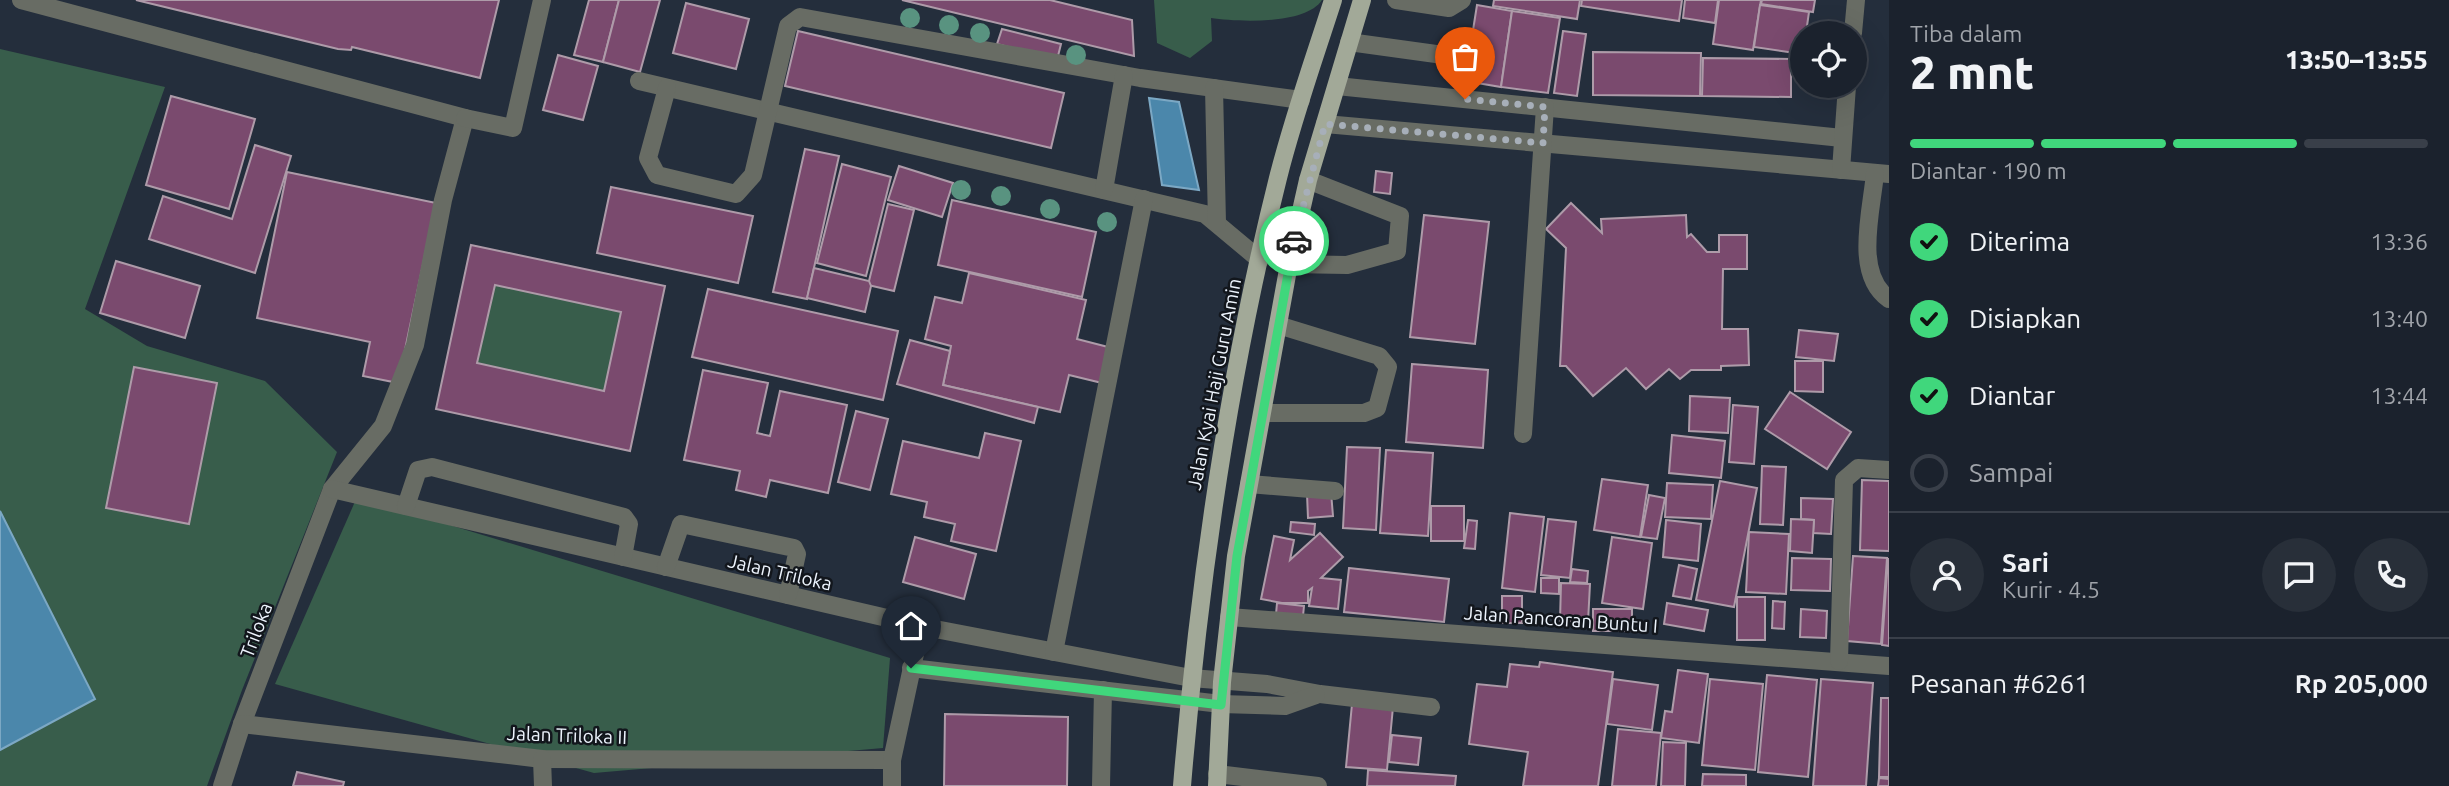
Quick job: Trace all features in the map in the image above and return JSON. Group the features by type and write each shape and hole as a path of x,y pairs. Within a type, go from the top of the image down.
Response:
{"main road":[{"name":"Jalan Kyai Haji Guru Amin","path":"1182,786 1181,701 1210,517 1278,177 1333,0"},
{"path":"1217,780 1222,682 1229,617 1249,484 1289,264 1308,180 1362,0"}],"street":[{"path":"21,0 465,118 513,128 542,0"},
{"path":"1396,0 1449,8 1462,0"},
{"path":"1854,21 1856,0"},
{"path":"667,88 648,158 657,175 736,194 753,175 788,26 800,17 1132,77 1301,100"},
{"path":"1349,43 1436,54"},
{"path":"1104,190 1132,77"},
{"path":"639,81 1104,190 1211,218 1260,260"},
{"path":"1337,86 1842,138"},
{"path":"1211,218 1214,88"},
{"path":"1841,170 1846,98"},
{"path":"1523,434 1545,107"},
{"name":"Triloka","path":"222,786 243,723 332,489 383,426 415,345 443,200 465,118"},
{"path":"1325,124 1882,174 1867,259 1878,291 1889,299"},
{"path":"1289,264 1347,265 1397,251 1400,216 1308,180"},
{"path":"1054,652 1149,201"},
{"path":"1263,413 1364,413 1377,408 1388,367 1379,356 1278,326"},
{"path":"406,506 418,470 432,467 624,517 629,524 623,557"},
{"path":"1839,661 1844,480 1858,468 1889,470"},
{"path":"1249,484 1335,491"},
{"name":"Jalan Triloka","path":"332,489 921,626 1184,676 1222,682 1267,684 1320,694 1430,707"},
{"path":"666,567 681,524 794,548 797,554 788,595"},
{"name":"Jalan Pancoran Buntu I","path":"1229,617 1889,666"},
{"path":"892,786 892,760 921,626"},
{"path":"911,668 1221,705 1285,706 1320,694"},
{"path":"1101,786 1103,690"},
{"name":"Jalan Triloka II","path":"243,723 542,759 892,760"},
{"path":"542,759 543,786"},
{"path":"1217,780 1318,786"}],"green space":[{"path":"1154,0 1322,0 1314,8 1287,18 1254,21 1211,18 1212,41 1190,58 1157,43"},
{"path":"0,49 165,87 85,309 147,346 265,381 337,452 242,690 207,786 0,786"},
{"path":"495,285 621,312 604,391 477,363"},
{"path":"357,497 890,658 883,748 594,773 275,684"}],"water":[{"path":"1149,98 1179,102 1199,190 1162,185"},
{"path":"0,511 95,699 0,750"}],"building":[{"path":"136,0 499,0 480,78 352,47 351,50 338,49"},
{"path":"589,0 619,0 603,62 574,55"},
{"path":"619,0 660,0 640,72 603,62"},
{"path":"902,0 1050,0 1132,20 1134,56"},
{"path":"1494,0 1580,0 1577,19 1493,6"},
{"path":"1582,0 1682,0 1679,21 1581,6"},
{"path":"1685,0 1718,0 1715,23 1683,18"},
{"path":"1719,0 1761,0 1753,50 1713,44"},
{"path":"1762,0 1815,0 1813,12 1761,4"},
{"path":"686,3 749,19 736,69 673,53"},
{"path":"1477,5 1512,11 1501,87 1465,81"},
{"path":"1760,5 1809,12 1808,21 1790,21 1790,52 1754,47"},
{"path":"1512,11 1560,18 1548,93 1501,87"},
{"path":"1002,29 1061,44 1057,60 997,44"},
{"path":"798,31 1064,93 1051,148 785,86"},
{"path":"1563,31 1586,34 1577,96 1554,93"},
{"path":"1593,52 1701,53 1700,96 1593,95"},
{"path":"558,55 598,66 583,120 543,110"},
{"path":"1703,58 1790,59 1790,97 1702,96"},
{"path":"171,96 255,119 229,209 146,185"},
{"path":"255,145 291,156 255,273 149,239 163,196 232,219"},
{"path":"805,149 839,156 807,299 773,292"},
{"path":"842,164 891,177 866,276 817,263"},
{"path":"899,166 953,183 942,217 888,200"},
{"path":"1376,171 1392,173 1390,194 1374,192"},
{"path":"287,172 436,203 398,383 363,376 370,342 257,318"},
{"path":"611,187 753,216 738,283 597,253"},
{"path":"952,200 1096,232 1082,297 938,265"},
{"path":"1571,203 1602,233 1601,219 1686,215 1687,237 1691,234 1707,252 1719,252 1719,235 1747,235 1747,269 1723,269 1722,329 1748,329 1749,365 1721,366 1721,370 1691,370 1680,379 1669,369 1646,389 1626,368 1593,396 1566,366 1560,366 1566,248 1546,229"},
{"path":"888,204 914,210 894,291 868,285"},
{"path":"1424,215 1489,222 1475,344 1410,337"},
{"path":"471,245 665,286 630,451 436,409","holes":["495,285 621,312 604,391 477,363"]},
{"path":"116,261 200,286 185,338 100,313"},
{"path":"814,268 869,281 871,286 865,312 807,298"},
{"path":"969,273 1086,300 1077,339 1112,348 1102,383 1069,375 1060,412 943,385 951,346 925,339 935,297 962,303"},
{"path":"708,289 898,331 883,400 692,357"},
{"path":"1799,330 1838,334 1834,361 1796,357"},
{"path":"910,340 950,351 943,385 1038,407 1034,423 897,384"},
{"path":"1795,361 1823,361 1823,392 1795,391"},
{"path":"1412,364 1488,370 1483,448 1406,442"},
{"path":"134,367 217,383 189,524 106,508"},
{"path":"703,370 768,383 757,433 770,436 780,391 847,405 828,493 770,480 766,497 736,490 740,471 684,460"},
{"path":"1790,392 1851,432 1827,469 1765,429"},
{"path":"1690,396 1730,398 1728,433 1689,431"},
{"path":"1733,405 1758,407 1754,464 1729,462"},
{"path":"856,411 888,419 870,490 838,482"},
{"path":"985,433 1021,441 996,551 951,541 955,524 924,517 927,502 891,494 903,441 979,458"},
{"path":"1672,435 1725,441 1721,478 1669,473"},
{"path":"1347,447 1380,448 1376,530 1343,528"},
{"path":"1386,450 1433,453 1428,536 1380,533"},
{"path":"1762,466 1786,467 1783,525 1760,524"},
{"path":"1602,479 1648,485 1640,537 1594,530"},
{"path":"1862,480 1889,481 1889,551 1860,550"},
{"path":"1720,481 1757,488 1734,607 1696,600"},
{"path":"1667,483 1713,485 1711,519 1665,517"},
{"path":"1331,492 1333,516 1308,518 1307,494"},
{"path":"1649,495 1665,498 1657,539 1641,537"},
{"path":"1801,498 1833,499 1831,534 1813,533 1814,520 1801,519"},
{"path":"1431,506 1464,506 1464,541 1431,541"},
{"path":"1510,513 1544,517 1535,592 1502,588"},
{"path":"1548,519 1576,522 1570,578 1541,575"},
{"path":"1791,519 1814,520 1812,553 1790,551"},
{"path":"1468,520 1477,521 1475,549 1464,548"},
{"path":"1666,520 1701,524 1698,561 1663,557"},
{"path":"1291,522 1315,524 1314,535 1290,532"},
{"path":"1749,532 1789,534 1786,594 1746,592"},
{"path":"1320,533 1343,557 1321,578 1341,580 1338,609 1309,606 1312,588 1308,591 1308,603 1282,603 1261,599 1274,536 1294,540 1290,560"},
{"path":"915,537 976,554 964,599 903,582"},
{"path":"1612,537 1652,543 1643,609 1602,603"},
{"path":"1853,556 1887,558 1881,644 1847,641"},
{"path":"1792,558 1831,559 1830,591 1791,590"},
{"path":"1889,559 1889,646 1882,645"},
{"path":"1679,565 1697,569 1691,599 1673,596"},
{"path":"1349,568 1449,579 1444,622 1344,612"},
{"path":"1572,569 1588,571 1587,583 1570,582"},
{"path":"1541,578 1559,578 1559,594 1541,593"},
{"path":"1561,583 1590,584 1588,622 1560,621"},
{"path":"1502,596 1522,596 1522,623 1502,623"},
{"path":"1737,597 1765,597 1765,640 1737,640"},
{"path":"1773,601 1785,602 1784,629 1772,628"},
{"path":"1277,603 1304,606 1303,616 1276,614"},
{"path":"1667,603 1708,610 1704,631 1664,624"},
{"path":"1593,609 1632,609 1632,631 1593,631"},
{"path":"1801,609 1827,611 1826,638 1800,637"},
{"path":"1540,662 1613,672 1598,786 1523,786 1528,752 1469,744 1477,684 1507,687 1510,664 1539,667"},
{"path":"1678,670 1708,674 1699,743 1661,738 1665,711 1672,712"},
{"path":"1767,675 1817,680 1808,777 1758,772"},
{"path":"1613,679 1658,685 1652,730 1607,724"},
{"path":"1710,679 1763,684 1755,770 1702,765"},
{"path":"1821,679 1873,683 1866,786 1813,786"},
{"path":"1881,698 1889,698 1889,777 1879,777"},
{"path":"1352,704 1393,707 1387,770 1346,767"},
{"path":"945,714 1068,717 1067,786 944,786"},
{"path":"1618,729 1661,733 1656,786 1612,786"},
{"path":"1392,735 1421,738 1418,765 1389,762"},
{"path":"1663,742 1686,743 1685,786 1661,786"},
{"path":"1368,770 1456,776 1455,786 1367,786"},
{"path":"297,772 344,782 343,786 293,786"},
{"path":"1703,774 1746,775 1746,786 1702,786"},
{"path":"1879,778 1889,779 1889,786 1878,786"}],"way so far":[{"path":"1294,241 1325,124 1543,143 1545,107 1465,99"}],"route":[{"path":"911,668 1221,705 1237,556 1294,241"}]}
